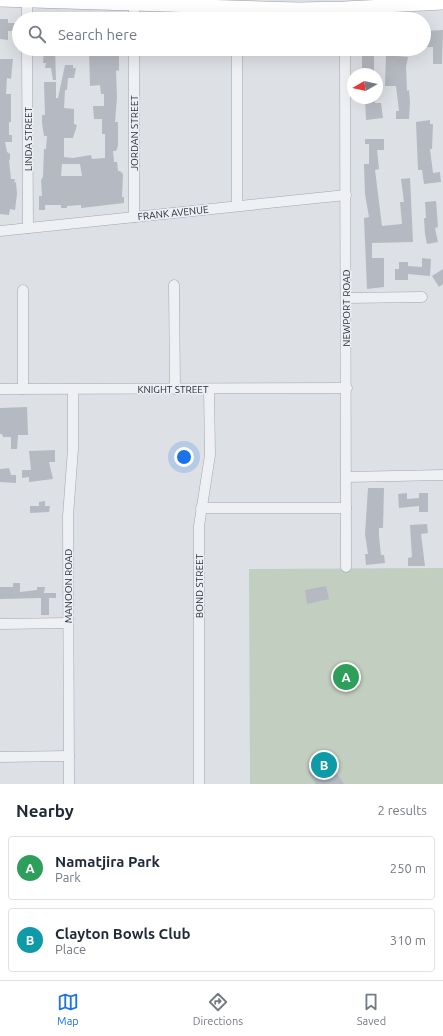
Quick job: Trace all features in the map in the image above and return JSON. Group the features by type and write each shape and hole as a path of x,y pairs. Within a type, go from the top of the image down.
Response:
{"main road":[{"path":"0,0 141,3 227,12"},
{"path":"360,12 434,2"},
{"path":"246,12 319,4 340,12"}],"street":[{"path":"27,1 27,12"},
{"name":"LINDA STREET","path":"27,56 28,228"},
{"name":"JORDAN STREET","path":"134,56 134,217"},
{"path":"237,56 237,206"},
{"name":"NEWPORT ROAD","path":"345,56 347,388 346,567"},
{"name":"FRANK AVENUE","path":"0,231 346,195"},
{"path":"174,285 175,389"},
{"path":"23,290 23,388"},
{"path":"346,298 422,297"},
{"name":"KNIGHT STREET","path":"0,389 347,388"},
{"name":"MANOON ROAD","path":"69,784 68,516 73,449 73,389"},
{"name":"BOND STREET","path":"199,784 199,526 210,455 209,389"},
{"path":"347,477 443,475"},
{"path":"201,508 346,508"},
{"path":"0,624 68,623"},
{"path":"0,757 69,756"}],"green space":[{"path":"443,568 443,784 250,784 249,569"}],"building":[{"path":"0,19 8,19 8,23 12,23 12,31 8,31 8,40 0,39"},
{"path":"443,30 442,64 433,64 431,31"},
{"path":"44,56 55,56 56,80 53,80 51,68 45,68 46,63 43,63"},
{"path":"89,56 119,56 119,71 116,70 117,97 115,122 118,122 118,146 116,151 113,151 114,162 117,162 118,171 123,174 122,197 124,197 124,203 81,208 81,205 61,208 61,205 45,205 45,210 39,210 39,196 42,196 41,180 43,177 44,149 46,149 47,136 44,136 42,123 42,115 45,115 44,82 56,82 56,98 58,98 65,65 73,65 73,68 76,68 74,78 68,78 67,90 65,90 64,108 74,109 74,124 77,125 73,138 64,138 64,157 73,158 91,155 92,159 105,158 105,134 102,134 102,119 94,119 93,106 104,106 104,94 101,94 100,85 90,86","holes":["62,164 80,164 82,176 61,176"]},
{"path":"362,56 374,56 374,68 362,68"},
{"path":"386,56 408,57 406,67 407,91 409,90 410,102 409,119 396,119 396,111 399,111 396,86 385,86"},
{"path":"0,59 13,59 11,79 7,78 6,94 11,94 11,122 9,122 9,135 12,135 12,142 5,142 7,152 10,154 9,160 11,179 15,179 14,183 16,182 17,194 15,210 10,209 9,215 0,214"},
{"path":"365,104 381,104 383,118 366,120"},
{"path":"430,120 430,124 433,124 432,149 430,149 433,173 440,172 441,182 424,184 422,170 418,170 416,122"},
{"path":"365,139 384,139 384,150 377,150 379,169 375,170 382,226 402,224 400,202 404,202 401,179 410,178 413,242 372,243 372,258 384,258 384,287 367,289 364,218 369,217 365,194 364,164 369,164 369,144 365,144"},
{"path":"436,201 438,227 435,228 438,242 427,244 424,218 426,218 425,202"},
{"path":"422,258 431,259 430,276 408,274 408,280 395,280 395,269 399,269 399,262 408,262 408,266 422,267"},
{"path":"443,269 443,284 439,287 432,276"},
{"path":"27,407 28,435 18,435 17,449 11,449 11,437 3,437 2,434 0,434 0,408"},
{"path":"55,450 55,462 49,462 53,479 29,482 29,477 22,478 22,470 31,470 29,451"},
{"path":"9,468 11,475 16,475 16,483 0,482 0,469"},
{"path":"368,488 384,488 383,528 379,528 379,536 381,555 384,555 385,563 366,565 365,554 368,554 365,534"},
{"path":"407,493 407,499 419,498 419,493 428,493 428,512 419,512 419,506 399,508 398,494"},
{"path":"45,501 45,506 50,506 49,512 30,513 30,506 39,506 39,502"},
{"path":"427,524 428,533 421,534 425,566 408,566 408,558 412,557 410,525"},
{"path":"13,583 20,583 20,592 37,590 37,587 45,587 44,593 56,593 56,598 49,598 49,615 41,615 41,598 0,599 0,587 13,587"},
{"path":"326,586 329,599 307,604 305,590"},
{"path":"327,758 344,784 316,784 308,772"}],"place":[{"name":"Namatjira Park","path":"346,677"},
{"name":"Clayton Bowls Club","path":"324,765"}]}
